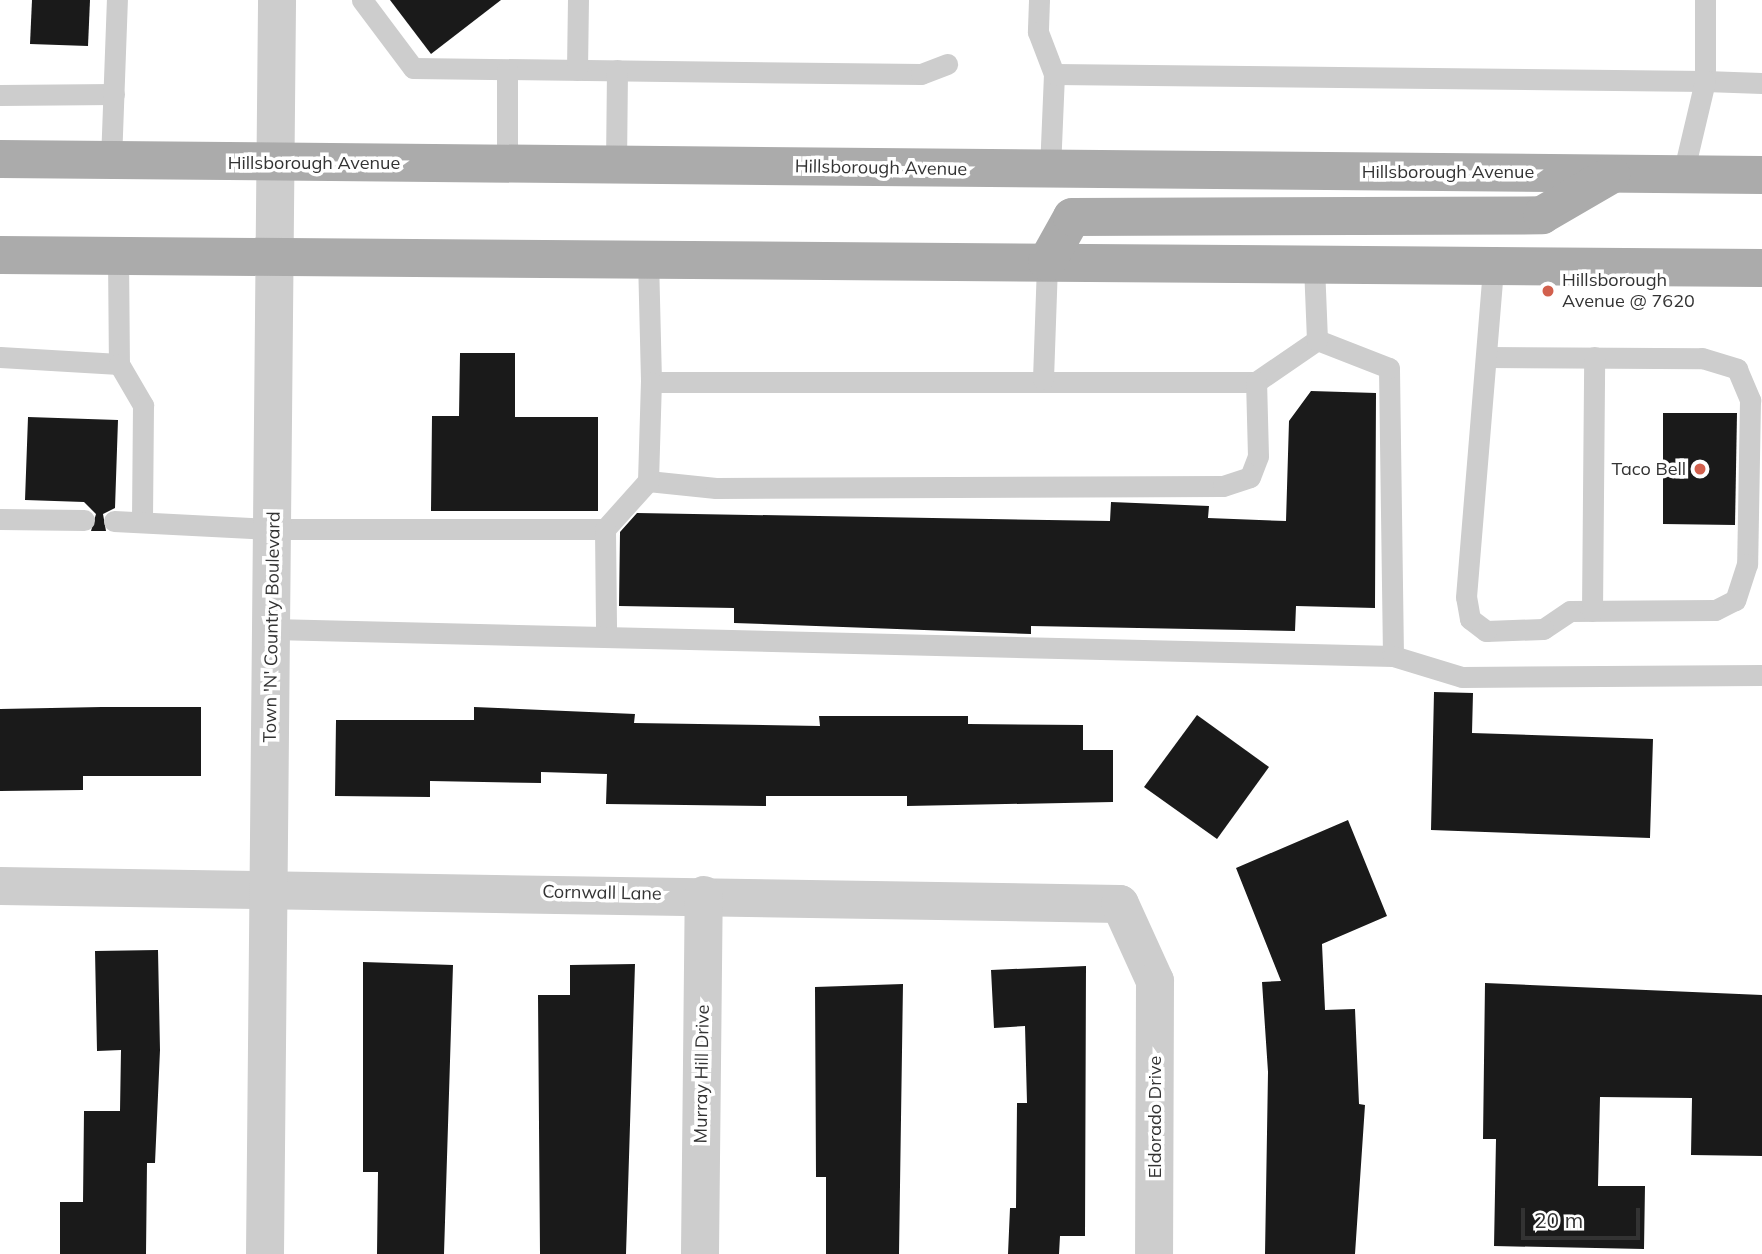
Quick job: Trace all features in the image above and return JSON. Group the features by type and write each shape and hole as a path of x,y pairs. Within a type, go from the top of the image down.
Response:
{"main road":[{"name":"Hillsborough Avenue","path":"0,159 1762,175"},
{"path":"1047,262 1072,217 1542,215 1612,174"},
{"path":"0,255 1744,268 1762,246"}],"street":[{"name":"Town 'N' Country Boulevard","path":"265,1254 278,163 277,0"},
{"name":"Cornwall Lane","path":"0,886 704,895 1120,904 1155,981"},
{"name":"Murray Hill Drive","path":"700,1254 704,895"},
{"name":"Eldorado Drive","path":"1154,1254 1155,981"}],"lane":[{"path":"111,161 117,0"},
{"path":"362,0 413,68 920,74 947,64"},
{"path":"578,0 578,70"},
{"path":"1039,0 1038,32 1054,74 1050,169"},
{"path":"1683,174 1705,81 1706,0"},
{"path":"507,70 507,164"},
{"path":"616,165 617,70"},
{"path":"1054,74 1762,83"},
{"path":"0,95 114,94"},
{"path":"118,255 119,364 143,405 142,521"},
{"path":"606,633 605,529 648,481 648,258"},
{"path":"1043,379 1047,262"},
{"path":"1314,264 1317,340"},
{"path":"1486,357 1702,358 1737,369 1750,400 1747,564 1735,600 1715,610 1570,611 1543,629 1486,631 1470,620 1486,357 1493,266"},
{"path":"650,382 1043,379 1256,382 1317,340"},
{"path":"1317,340 1389,368 1393,656"},
{"path":"0,357 119,364"},
{"path":"1592,611 1594,357"},
{"path":"648,481 716,488 1223,486 1250,477 1258,456 1256,382"},
{"path":"0,519 84,520"},
{"path":"114,521 274,529 605,529"},
{"path":"272,629 606,633 1393,656 1462,677 1762,675"}],"building":[{"path":"32,0 90,0 88,46 30,44"},
{"path":"390,0 501,0 431,54"},
{"path":"460,353 515,353 515,417 598,417 598,511 431,511 432,416 459,416"},
{"path":"1311,391 1376,393 1375,608 1296,606 1295,631 1031,626 1031,634 734,623 734,608 619,606 620,532 637,513 1110,521 1111,502 1209,506 1208,518 1286,521 1289,421"},
{"name":"Taco Bell","path":"1663,413 1737,413 1735,525 1663,524"},
{"path":"28,417 118,420 115,508 103,514 106,531 91,531 96,514 84,502 25,500"},
{"path":"1434,692 1473,693 1472,733 1653,739 1650,838 1431,830"},
{"path":"201,707 201,776 83,776 83,790 0,791 0,709"},
{"path":"474,707 635,714 634,723 820,726 819,716 968,716 968,724 1083,725 1083,750 1113,750 1113,802 907,806 907,796 766,796 766,806 606,804 607,774 541,772 541,783 430,781 430,797 335,796 336,720 474,720"},
{"path":"1197,715 1269,767 1217,839 1144,787"},
{"path":"1348,820 1387,916 1322,944 1325,1010 1355,1009 1359,1104 1365,1105 1355,1254 1265,1254 1268,1072 1262,982 1281,981 1236,868"},
{"path":"158,950 160,1050 155,1163 147,1163 146,1254 60,1254 60,1202 83,1202 84,1111 120,1111 121,1050 97,1051 95,951"},
{"path":"363,962 453,965 444,1254 377,1254 378,1172 363,1172"},
{"path":"635,964 626,1254 540,1254 538,995 570,995 570,965"},
{"path":"1086,966 1085,1236 1060,1236 1059,1254 1008,1254 1010,1208 1016,1208 1017,1103 1027,1103 1025,1026 994,1028 991,970"},
{"path":"1485,983 1762,995 1762,1156 1691,1155 1692,1098 1600,1097 1598,1186 1645,1186 1644,1249 1494,1246 1496,1139 1483,1139"},
{"path":"903,984 899,1254 826,1254 826,1177 816,1177 815,987"}],"place":[{"name":"Hillsborough Avenue @ 7620","path":"1548,291"},
{"name":"Taco Bell","path":"1700,469"}]}
